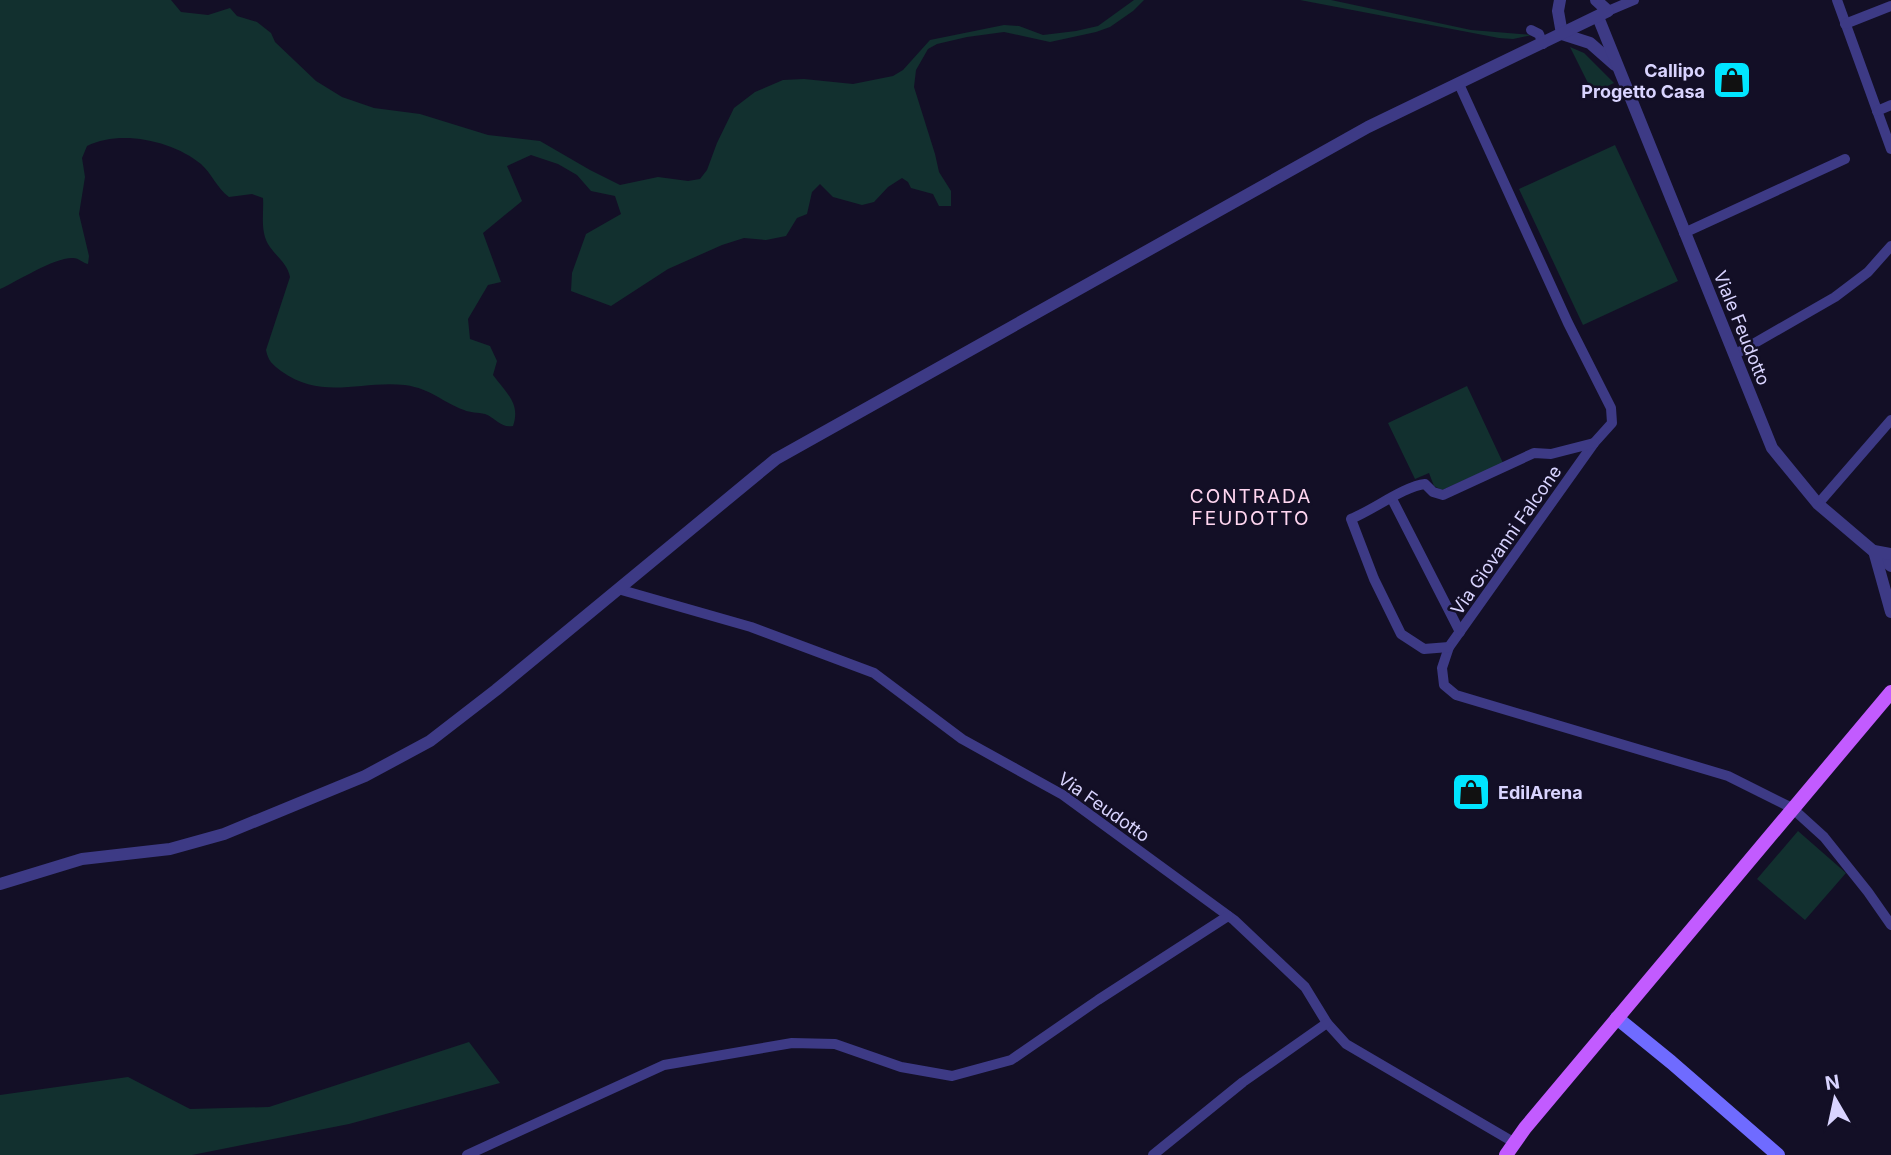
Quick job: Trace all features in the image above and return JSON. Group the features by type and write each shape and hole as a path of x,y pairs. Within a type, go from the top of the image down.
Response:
{"main road":[{"path":"1511,1149 1617,1018 1891,692"},
{"path":"1617,1018 1778,1155"}],"street":[{"path":"1596,0 1597,17"},
{"path":"0,884 82,859 170,849 224,834 365,776 449,727 776,459 1368,127 1634,0"},
{"path":"1837,0 1891,149"},
{"path":"1561,2 1558,11 1562,34"},
{"path":"1845,24 1891,6"},
{"name":"Viale Feudotto","path":"1597,17 1772,448 1818,504 1891,566"},
{"path":"1531,30 1539,34 1543,44"},
{"path":"1562,34 1590,43 1613,59"},
{"name":"Via Giovanni Falcone","path":"1459,84 1567,323 1611,408 1612,423 1594,443 1449,647 1442,667 1444,685 1456,695 1728,776 1793,808"},
{"path":"1877,111 1891,105"},
{"path":"1684,233 1845,159"},
{"path":"1734,355 1835,297 1868,272 1891,246"},
{"path":"1818,504 1891,420"},
{"path":"1449,647 1424,649 1401,634 1374,579 1351,519 1392,499 1412,485 1425,484 1433,492 1443,495 1534,453 1551,454 1594,443"},
{"path":"1392,499 1460,632"},
{"path":"1891,554 1874,551 1891,612"},
{"name":"Via Feudotto","path":"618,589 751,627 874,673 962,739 1063,795 1228,916 1305,987 1327,1023 1346,1044 1511,1149"},
{"path":"1793,808 1824,838 1868,891 1891,925"},
{"path":"467,1155 664,1065 792,1043 835,1044 901,1067 952,1076 1011,1060 1228,916"},
{"path":"1153,1155 1243,1082 1327,1023"}],"green space":[{"path":"0,0 171,0 181,12 208,15 230,8 237,16 257,22 271,33 275,42 316,81 342,97 374,108 420,114 488,135 540,141 620,185 658,177 688,181 700,179 707,170 734,108 755,92 783,80 804,79 853,84 893,76 903,70 930,40 1004,25 1019,26 1043,35 1076,31 1098,26 1134,0 1144,0 1110,27 1096,32 1050,42 1004,32 967,37 937,44 928,49 916,70 914,87 939,172 951,191 951,206 939,206 933,194 911,188 902,178 888,187 874,202 862,205 833,197 820,184 812,192 807,214 797,218 786,236 766,240 744,238 722,245 668,269 611,306 571,291 572,273 586,234 621,214 615,196 591,191 577,175 558,164 531,155 507,166 522,201 483,233 501,282 488,285 468,319 470,339 490,346 497,361 493,375 514,405 515,418 513,426 509,426 485,414 456,407 414,387 388,384 342,387 312,385 297,380 276,367 266,350 290,277 266,239 263,227 263,198 252,194 229,197 201,164 162,144 115,138 87,146 82,158 85,177 79,214 89,256 88,264 75,258 65,259 0,289"},
{"path":"1300,0 1331,0 1471,30 1532,35 1513,39 1499,38"},
{"path":"1570,47 1584,53 1614,83 1593,93"},
{"path":"1615,145 1678,281 1583,325 1519,189"},
{"path":"1467,386 1503,463 1442,490 1434,486 1429,473 1415,479 1388,423"},
{"path":"1798,831 1846,873 1805,920 1757,879"},
{"path":"469,1042 500,1083 349,1124 192,1155 0,1155 0,1095 128,1077 190,1109 269,1107"}],"place":[{"name":"Callipo Progetto Casa","path":"1732,80"},
{"name":"EdilArena","path":"1471,792"}],"district":[{"name":"CONTRADA FEUDOTTO","path":"1251,507"}]}
